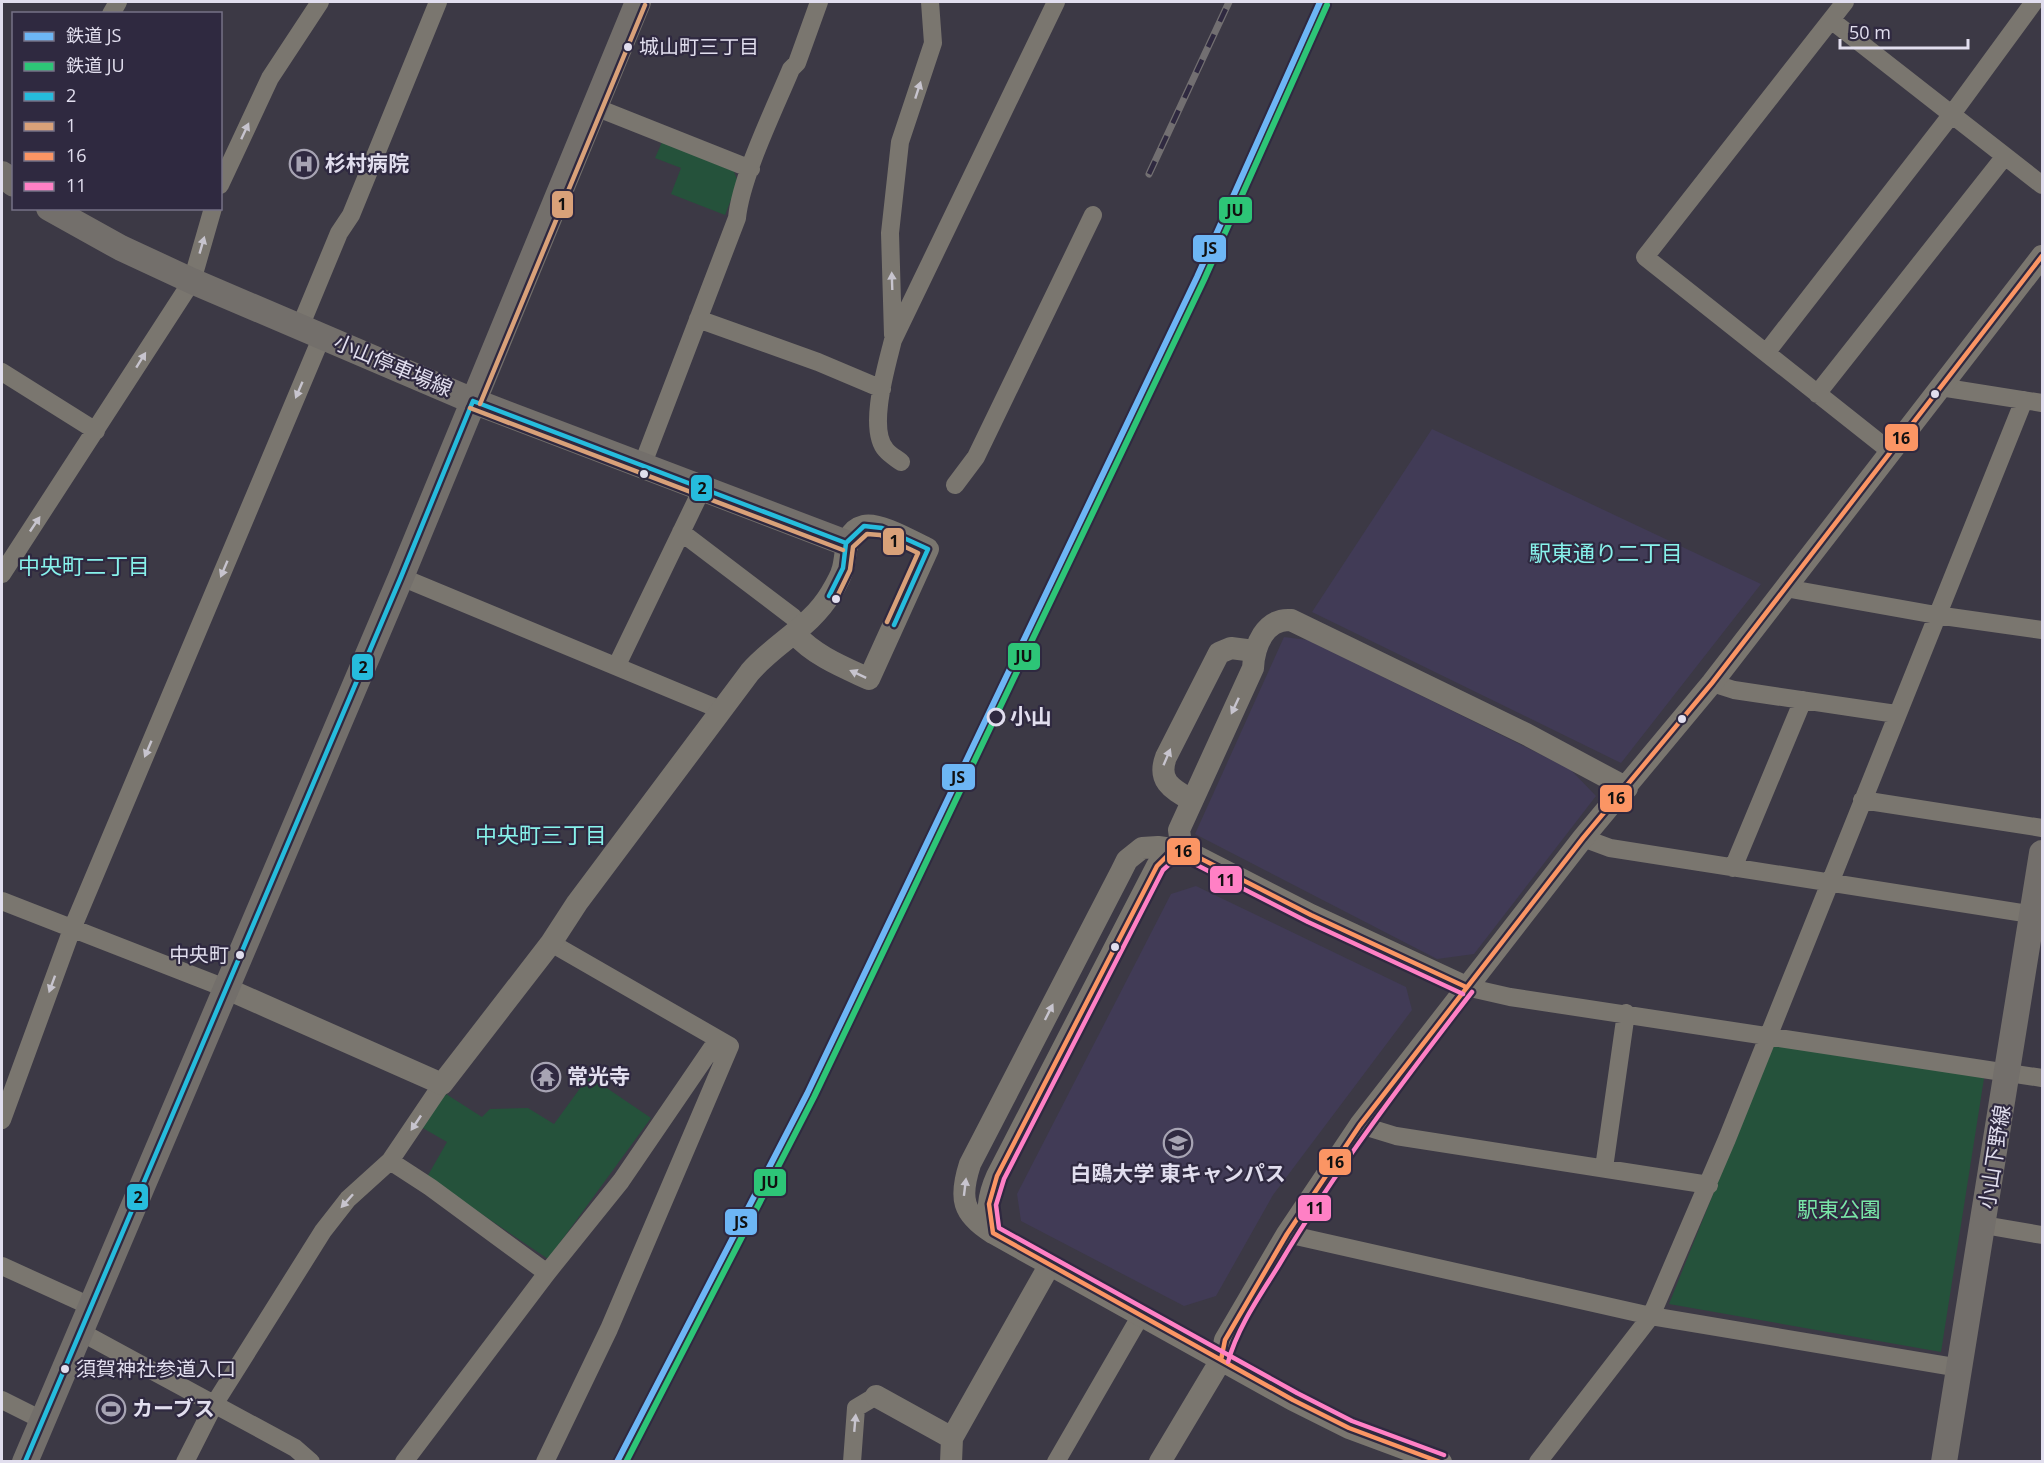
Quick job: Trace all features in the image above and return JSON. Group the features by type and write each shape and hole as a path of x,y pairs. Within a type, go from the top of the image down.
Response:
{"main road":[{"path":"25,1461 401,577 638,2"},
{"name":"小山停車場線","path":"53,210 111,243 192,281 473,401 846,543"},
{"name":"小山下野線","path":"1944,1461 2038,915 2043,853"}],"street":[{"path":"222,180 270,78 320,2"},
{"path":"2,1120 72,929 311,331 339,233 351,215 438,2"},
{"path":"642,466 737,218 738,205 751,169 790,69 797,63 819,2"},
{"path":"893,340 890,233 900,142 933,43 930,2"},
{"path":"901,462 884,449 878,428 882,389 893,340 1056,2"},
{"path":"1845,2 1645,257 1890,451"},
{"path":"1766,353 1952,114 2034,2"},
{"path":"1831,20 2043,185"},
{"path":"595,107 751,169"},
{"path":"1817,394 2005,156"},
{"path":"2,573 192,281 212,210"},
{"path":"955,485 976,457 1094,214"},
{"path":"1160,1461 1221,1360 1225,1340 1287,1234 1360,1125 1583,838 1627,788 1712,683 2043,256"},
{"path":"698,319 818,362 882,389"},
{"path":"2,372 96,431"},
{"path":"1940,387 2043,403"},
{"path":"1538,1461 1651,1316 1709,1185 1896,714 2024,400"},
{"path":"617,665 702,489"},
{"path":"185,1461 215,1403 322,1231 348,1199 390,1161 442,1084 551,943 577,903 721,710 762,659 799,631 829,596 843,568 846,543 858,529 871,525 928,549 869,679 831,661 804,644 799,631 793,617 681,532"},
{"path":"401,577 721,710"},
{"path":"1785,588 1936,615 2043,630"},
{"path":"1186,851 1181,844 1179,830 1191,800 1253,668 1254,651 1269,626 1283,620 1291,620 1526,734 1627,788"},
{"path":"1191,800 1165,781 1162,772 1166,757 1219,653 1231,648 1254,651"},
{"path":"1712,683 1734,690 1896,714"},
{"path":"1733,868 1803,700"},
{"path":"1863,800 2043,828"},
{"path":"1583,838 1610,848 2038,915"},
{"path":"1441,1461 1349,1428 1049,1266 980,1225 968,1212 964,1200 964,1183 970,1164 1127,860 1135,852 1151,847 1186,851 1311,915 1466,987 1509,997 2043,1078"},
{"path":"993,1233 988,1219 988,1203 997,1176 1157,866 1169,854 1186,851"},
{"path":"2,901 225,988 442,1084"},
{"path":"545,1461 609,1329 730,1046 551,943"},
{"path":"1604,1168 1626,1013"},
{"path":"404,1461 547,1273 621,1181 718,1039"},
{"path":"1360,1125 1396,1136 1709,1185"},
{"path":"390,1161 430,1187 547,1273"},
{"path":"1984,1225 2043,1235"},
{"path":"1287,1234 1651,1316 1960,1368"},
{"path":"2,1266 90,1306"},
{"path":"951,1461 952,1438 1049,1266"},
{"path":"1056,1461 1141,1315"},
{"path":"79,1331 215,1403 295,1448 311,1461"},
{"path":"852,1461 856,1408 876,1396 952,1438 962,1459 966,1461"},
{"path":"2,1400 42,1420"}],"shaded area":[{"path":"1432,429 1761,584 1621,763 1312,612"},
{"path":"1284,637 1308,640 1570,769 1596,796 1474,954 1437,959 1195,834"},
{"name":"白鴎大学 東キャンパス","path":"1196,886 1406,987 1412,1010 1273,1195 1216,1296 1184,1306 1021,1221 1017,1194 1171,894"}],"green space":[{"path":"662,142 733,169 738,182 725,215 671,194 681,168 655,158"},
{"name":"駅東公園","path":"1774,1042 1985,1072 1941,1352 1669,1304"},
{"path":"589,1076 651,1118 548,1259 427,1177 447,1142 421,1127 446,1094 482,1117 490,1109 528,1108 554,1124"}],"railway":[{"path":"1149,174 1229,2"}],"rail line":[{"name":"JS","path":"617,1462 807,1094 1197,277 1320,2"},
{"name":"JU","path":"626,1462 814,1097 1204,280 1327,5"}],"transit line":[{"name":"1","path":"480,404 645,5"},
{"name":"16","path":"1221,1360 1225,1340 1287,1234 1360,1125 1583,838 1712,683 2042,256"},
{"name":"2","path":"473,401 846,543"},
{"name":"2","path":"25,1462 401,577 473,401"},
{"name":"1","path":"470,408 843,550"},
{"name":"2","path":"829,596 843,568 846,543 864,526 882,528 928,549 894,625"},
{"name":"1","path":"836,599 850,570 853,547 867,534 880,535 918,553 887,622"},
{"name":"16","path":"1440,1462 1349,1428 1293,1400 993,1233 989,1204 997,1176 1157,866 1169,854 1186,851 1311,915 1466,987"},
{"name":"11","path":"1444,1455 1352,1421 1297,1393 999,1228 996,1205 1004,1179 1163,870 1173,861 1185,859 1308,922 1463,994"},
{"name":"11","path":"1228,1362 1250,1312 1324,1194 1396,1092 1472,992"}],"place":[{"name":"城山町三丁目","path":"628,47"},
{"name":"杉村病院","path":"304,164"},
{"name":"小山","path":"996,717"},
{"name":"中央町","path":"240,955"},
{"name":"常光寺","path":"546,1077"},
{"name":"白鴎大学 東キャンパス","path":"1178,1143"},
{"name":"須賀神社参道入口","path":"65,1369"},
{"name":"カーブス","path":"111,1409"}],"district":[{"name":"駅東通り二丁目","path":"1606,553"},
{"name":"中央町二丁目","path":"84,566"},
{"name":"中央町三丁目","path":"541,835"}]}
